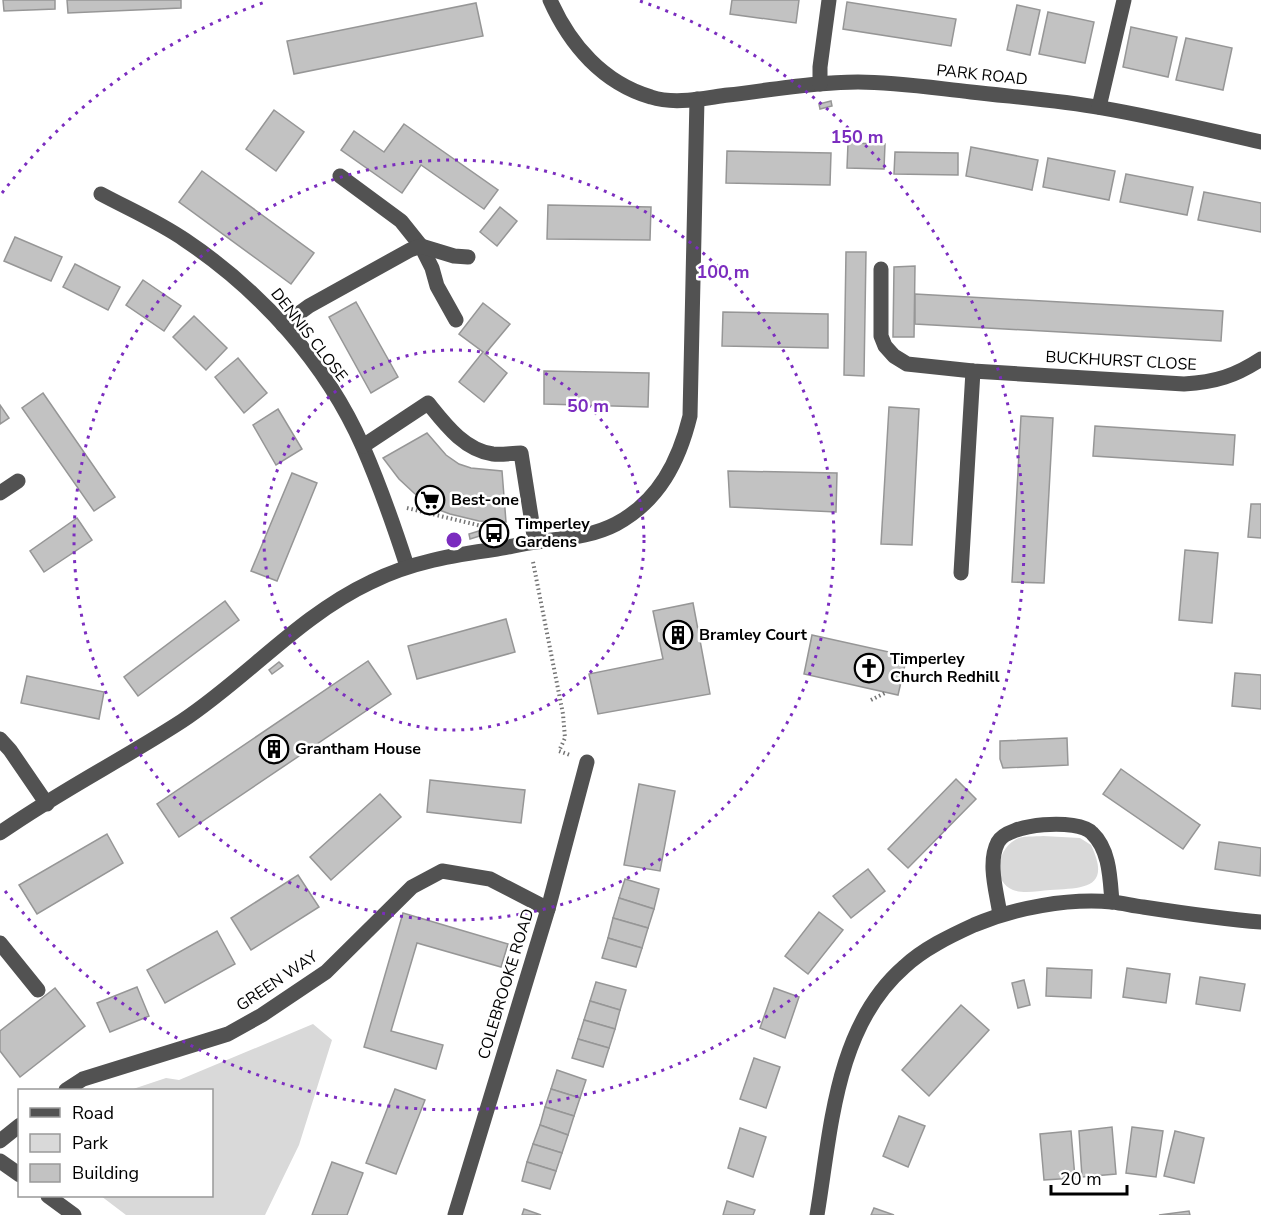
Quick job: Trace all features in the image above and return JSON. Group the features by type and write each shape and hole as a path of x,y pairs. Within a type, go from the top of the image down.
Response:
{"street":[{"name":"PARK ROAD","path":"550,0 572,41 591,62 629,88 652,98 697,99 820,84 859,82 904,85 1099,107 1261,142"},
{"path":"820,84 820,67 829,0"},
{"path":"1099,107 1124,0"},
{"path":"0,832 183,721 301,626 370,582 407,567 454,555 570,539 595,533 624,519 656,493 673,466 684,441 690,416 697,99"},
{"path":"340,176 401,221 421,246 432,268 437,286 456,320"},
{"name":"DENNIS CLOSE","path":"101,194 183,238 251,291 283,325 318,370 350,420 386,503 407,567"},
{"path":"283,325 309,306 421,246 454,256 468,257"},
{"name":"BUCKHURST CLOSE","path":"881,269 881,336 885,346 894,357 907,364 1184,384 1209,382 1233,376 1261,359"},
{"path":"961,573 973,370"},
{"path":"363,446 428,403 460,439 476,449 492,454 521,453 528,544"},
{"path":"0,493 18,481"},
{"path":"0,739 47,804"},
{"name":"COLEBROOKE ROAD","path":"455,1215 548,909 587,762"},
{"path":"1000,915 994,878 995,852 999,840 1015,829 1030,827 1074,824 1084,826 1092,832 1105,853 1112,902"},
{"name":"GREEN WAY","path":"68,1089 83,1079 228,1034 262,1015 326,972 412,887 442,871 490,879 548,909"},
{"path":"817,1215 839,1085 855,1038 866,1014 885,986 904,966 928,949 953,935 1000,915 1084,902 1112,902 1261,922"},
{"path":"0,943 38,990"},
{"path":"0,1141 18,1127"},
{"path":"0,1161 18,1174"},
{"path":"49,1197 74,1215"}],"path":[{"path":"386,503 499,530 528,544 540,591 563,714 565,738 559,752 587,762"},
{"path":"872,700 887,692"}],"green space":[{"path":"1043,836 1080,838 1091,845 1097,859 1096,878 1083,886 1031,892 1013,890 1006,886 999,873 1004,850 1018,838"},
{"path":"313,1024 332,1040 299,1145 265,1215 126,1215 102,1197 213,1197 213,1089 133,1089 166,1078 179,1080"}],"building":[{"path":"3,0 55,0 55,9 4,11"},
{"path":"67,0 181,0 181,8 68,13"},
{"path":"732,0 799,0 796,23 730,14"},
{"path":"847,2 956,19 951,46 843,29"},
{"path":"476,3 483,36 294,74 287,41"},
{"path":"1017,5 1040,10 1030,55 1007,50"},
{"path":"1048,12 1094,22 1085,63 1039,54"},
{"path":"1131,27 1177,37 1168,77 1123,67"},
{"path":"1186,38 1232,48 1223,90 1176,80"},
{"path":"831,101 832,106 820,109 819,104"},
{"path":"274,110 304,132 276,171 246,149"},
{"path":"404,124 498,190 484,209 421,165 402,193 341,150 354,131 384,152"},
{"path":"848,143 885,144 884,169 847,168"},
{"path":"971,147 1038,160 1032,190 966,176"},
{"path":"727,151 831,153 830,185 726,183"},
{"path":"895,152 958,153 958,175 894,174"},
{"path":"1048,158 1115,171 1109,200 1043,187"},
{"path":"202,171 314,253 291,284 179,202"},
{"path":"1126,174 1193,187 1187,215 1120,202"},
{"path":"1204,192 1261,203 1261,232 1198,220"},
{"path":"548,205 651,207 650,240 547,239"},
{"path":"500,207 517,221 497,246 480,232"},
{"path":"15,237 62,257 51,281 4,261"},
{"path":"846,252 866,252 864,376 844,375"},
{"path":"75,264 120,287 108,310 63,287"},
{"path":"915,266 914,337 893,337 894,267"},
{"path":"143,280 181,306 164,331 126,305"},
{"path":"915,294 1223,311 1221,341 915,324"},
{"path":"356,302 398,377 371,393 329,317"},
{"path":"483,303 510,324 485,354 507,373 484,402 459,382 483,352 459,334"},
{"path":"723,312 828,314 828,348 722,346"},
{"path":"194,316 227,348 206,370 173,337"},
{"path":"238,358 267,393 244,413 215,377"},
{"path":"544,371 649,373 648,407 544,404"},
{"path":"43,393 115,497 94,511 22,408"},
{"path":"0,405 9,418 0,424"},
{"path":"889,407 919,409 912,545 881,544"},
{"path":"278,409 302,449 276,465 253,425"},
{"path":"1021,416 1053,418 1044,583 1012,582"},
{"path":"1095,426 1235,435 1233,465 1093,456"},
{"path":"427,433 446,455 459,464 471,468 502,471 506,522 479,521 434,508 399,479 383,458"},
{"path":"728,471 837,473 836,512 730,507"},
{"path":"292,473 317,483 277,581 251,571"},
{"path":"1251,504 1261,504 1261,538 1248,537"},
{"path":"77,518 92,540 44,572 30,551"},
{"path":"482,530 483,535 470,539 469,534"},
{"path":"1185,550 1218,553 1212,623 1179,620"},
{"path":"225,601 239,620 138,696 124,677"},
{"name":"Bramley Court","path":"693,603 710,694 598,714 589,674 663,659 653,611"},
{"path":"506,619 515,652 417,679 408,646"},
{"path":"812,635 907,656 898,695 804,674"},
{"name":"Grantham House","path":"368,661 391,694 179,837 157,804"},
{"path":"279,662 283,666 272,674 269,670"},
{"path":"1235,673 1261,675 1261,709 1232,706"},
{"path":"27,676 104,692 99,719 21,703"},
{"path":"1067,738 1068,765 1003,768 1000,759 1000,741"},
{"path":"1121,769 1200,825 1183,849 1103,794"},
{"path":"956,779 976,799 908,868 888,849"},
{"path":"430,780 525,790 521,823 427,812"},
{"path":"639,784 675,791 660,871 624,865"},
{"path":"380,794 401,817 331,880 310,857"},
{"path":"107,834 123,863 37,914 19,885"},
{"path":"1219,842 1261,848 1260,876 1215,869"},
{"path":"868,869 885,891 851,918 833,896"},
{"path":"298,875 319,907 251,950 231,918"},
{"path":"625,879 659,889 654,909 619,898"},
{"path":"619,898 654,909 648,928 613,918"},
{"path":"819,912 843,930 808,974 785,956"},
{"path":"403,913 508,944 501,967 417,943 391,1031 443,1045 436,1069 364,1047"},
{"path":"613,918 648,928 642,948 608,938"},
{"path":"217,931 235,964 165,1003 147,970"},
{"path":"608,938 642,948 636,967 602,958"},
{"path":"1047,968 1092,970 1091,998 1046,996"},
{"path":"1127,968 1170,974 1166,1003 1123,997"},
{"path":"1200,977 1245,984 1240,1011 1196,1004"},
{"path":"1024,980 1030,1005 1018,1008 1012,983"},
{"path":"596,982 626,990 620,1010 590,1001"},
{"path":"137,987 149,1016 110,1032 97,1003"},
{"path":"55,988 85,1026 20,1077 0,1051 0,1031"},
{"path":"774,988 799,997 785,1038 760,1028"},
{"path":"590,1001 620,1010 615,1029 584,1020"},
{"path":"961,1005 989,1030 929,1096 902,1070"},
{"path":"584,1020 615,1029 609,1048 578,1039"},
{"path":"578,1039 609,1048 603,1067 572,1058"},
{"path":"754,1058 780,1067 766,1108 740,1099"},
{"path":"557,1070 586,1080 580,1098 551,1089"},
{"path":"395,1089 425,1100 396,1174 366,1163"},
{"path":"551,1089 580,1098 574,1116 545,1107"},
{"path":"545,1107 574,1116 568,1135 540,1125"},
{"path":"899,1116 925,1126 908,1167 883,1156"},
{"path":"540,1125 568,1135 562,1153 533,1144"},
{"path":"1112,1127 1116,1174 1082,1177 1079,1131"},
{"path":"1132,1127 1163,1131 1156,1177 1126,1173"},
{"path":"740,1128 766,1137 753,1177 728,1168"},
{"path":"1071,1131 1075,1178 1044,1180 1040,1134"},
{"path":"1175,1131 1204,1138 1194,1183 1164,1176"},
{"path":"533,1144 562,1153 556,1171 527,1162"},
{"path":"332,1162 363,1173 347,1215 312,1215"},
{"path":"527,1162 556,1171 550,1189 522,1181"},
{"path":"727,1201 755,1210 753,1215 723,1215"},
{"path":"874,1208 894,1215 871,1215"},
{"path":"524,1209 541,1215 522,1215"},
{"path":"1189,1211 1190,1215 1159,1215"}],"place":[{"name":"Best-one","path":"430,500"},
{"name":"Timperley Gardens","path":"494,533"},
{"name":"Bramley Court","path":"678,635"},
{"name":"Timperley Church Redhill","path":"869,668"},
{"name":"Grantham House","path":"274,749"}]}
